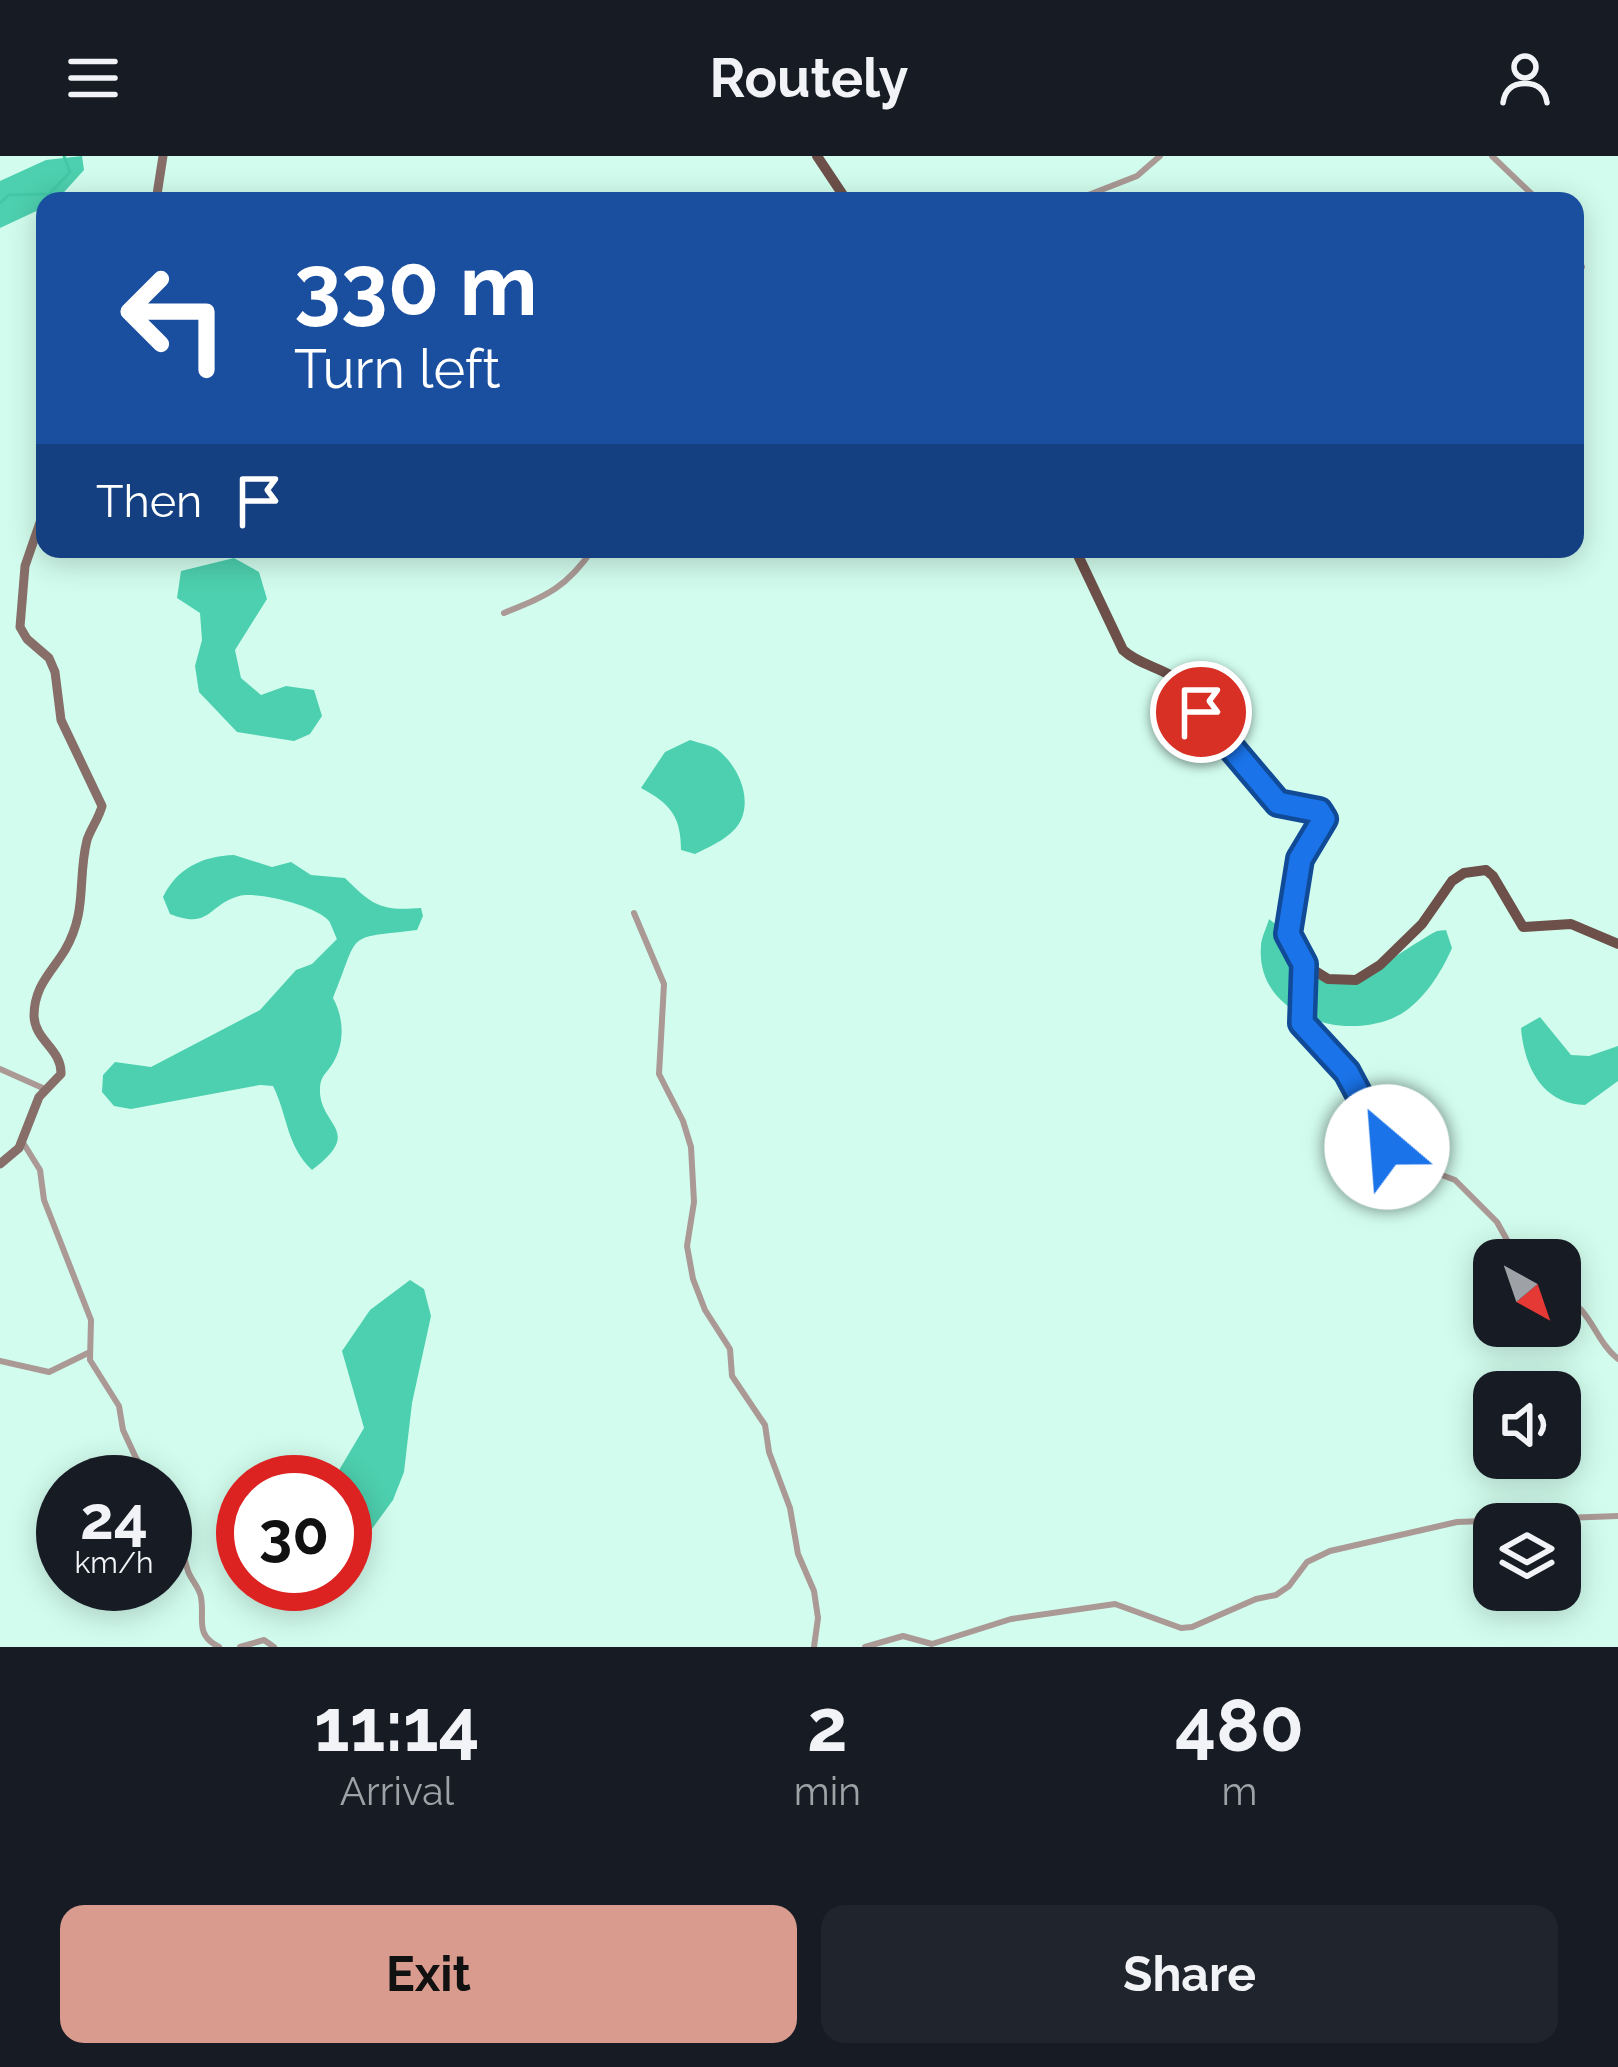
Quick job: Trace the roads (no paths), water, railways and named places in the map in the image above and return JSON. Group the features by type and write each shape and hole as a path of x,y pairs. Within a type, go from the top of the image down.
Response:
{"main road":[{"path":"817,156 841,192"},
{"path":"157,192 161,158"},
{"path":"0,1164 22,1141 45,1089 61,1073 61,1065 36,1029 35,1007 45,973 64,950 80,914 88,838 102,806 61,720 49,658 20,627 25,566 36,534"},
{"path":"1079,558 1123,650 1134,660 1172,676 1278,803 1319,811 1324,819 1300,859 1288,934 1304,964 1328,979 1356,980 1406,941 1452,881 1476,869 1493,876 1523,927 1571,924 1618,944"}],"street":[{"path":"1096,192 1137,176 1160,156"},
{"path":"1492,156 1530,192"},
{"path":"505,613 557,592 585,558"},
{"path":"634,913 664,984 659,1074 691,1148 694,1202 687,1246 693,1279 705,1310 730,1349 732,1376 765,1425 769,1452 790,1508 798,1554 814,1591 818,1618 814,1647"},
{"path":"1304,964 1302,1023 1347,1072 1387,1147 1455,1180 1497,1222 1506,1239"},
{"path":"0,1069 45,1089"},
{"path":"22,1141 40,1170 44,1200 92,1320 88,1353 119,1406 135,1455"},
{"path":"1581,1308 1602,1346 1618,1359"},
{"path":"0,1361 50,1372 88,1353"},
{"path":"865,1647 903,1636 932,1644 1011,1619 1115,1604 1181,1628 1192,1627 1276,1595 1307,1562 1330,1550 1457,1522 1618,1516"},
{"path":"192,1580 201,1595 200,1628 219,1647"},
{"path":"240,1647 264,1640 274,1647"}],"waterway":[{"path":"51,192 70,172 64,156"},
{"path":"0,203 9,195 36,194"}]}
